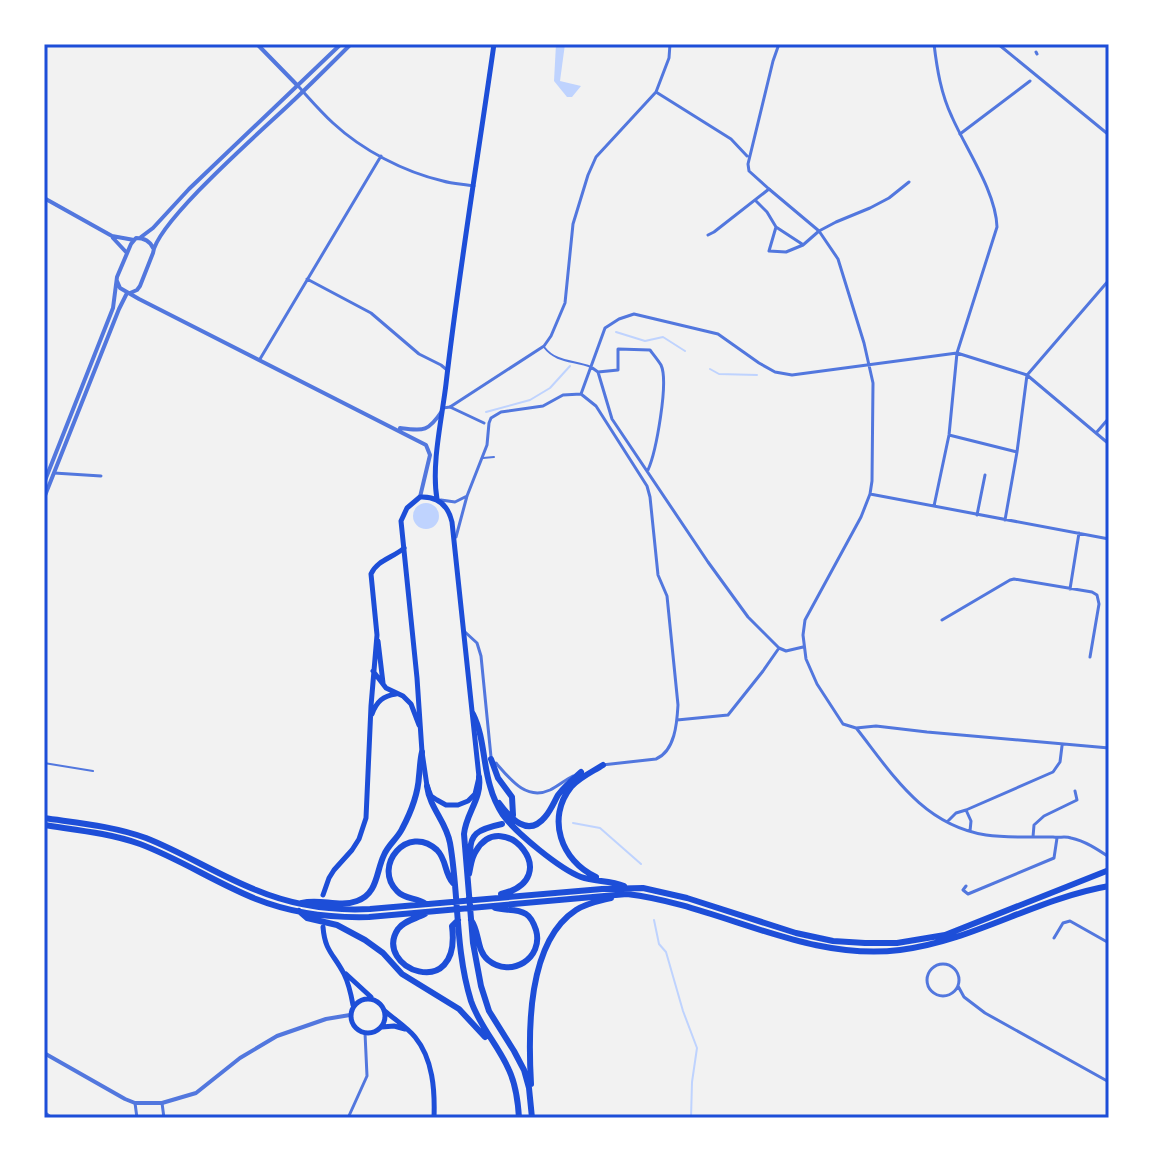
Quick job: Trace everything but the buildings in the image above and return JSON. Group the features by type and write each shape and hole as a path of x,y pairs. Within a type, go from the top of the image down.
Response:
{"highway":[{"path":"473,714 492,792 499,810 514,828 582,877 615,882"},
{"path":"300,907 310,901 355,902 369,893 376,882 384,855 401,831 412,807 422,752"},
{"path":"491,759 498,778 512,797 513,815"},
{"path":"603,765 582,777 570,789 560,812 559,831 563,846 577,866 594,876 615,882 627,891"},
{"path":"492,792 516,823 535,824 545,817 565,787 581,772"},
{"path":"479,777 479,792 464,830 475,960 484,999 524,1070 532,1118"},
{"path":"427,786 431,805 448,833 465,976 471,1001 479,1022 504,1060 514,1082 519,1118"},
{"path":"44,818 105,827 144,837 258,891 300,907 345,909 490,897 627,891 670,893 796,933 833,941 865,943 897,943 945,935 1109,872"},
{"path":"468,876 471,843 477,833 486,827 502,824"},
{"path":"44,825 130,841 153,849 253,898 348,917 428,912 627,891 794,940 865,951 898,951 947,941 1048,901 1109,884"},
{"path":"471,859 480,845 498,837 515,841 528,855 529,869 524,883 490,897"},
{"path":"426,904 404,897 392,883 390,862 402,845 418,841 433,846 445,860 448,878 454,884"},
{"path":"532,1118 531,1018 537,975 547,946 561,922 577,909 627,891"},
{"path":"471,920 476,927 482,953 490,961 509,967 527,961 537,944 533,922 525,913 492,906"},
{"path":"300,907 307,918 337,925 365,940 383,953 402,974 459,1009 484,1037 492,1041"},
{"path":"428,912 403,924 395,937 395,950 401,962 417,972 432,972 448,962 453,947 452,926 458,920"}],"main road":[{"path":"437,499 420,497 410,503 402,516 401,528 427,786 431,796 437,800 446,805 458,805 475,794 479,777 454,542 448,510 437,499 434,485 446,408 447,370 494,44"},
{"path":"384,684 371,574 378,563 396,556 404,548"},
{"path":"323,895 329,878 352,850 364,825 377,635"},
{"path":"373,671 386,688 407,700 414,708 420,730"},
{"path":"371,717 383,697 397,694"},
{"path":"323,927 327,949 343,971 406,1030"},
{"path":"343,971 353,1006 350,1015 356,1028 365,1033 394,1026 413,1034 426,1055 435,1093 434,1118"},
{"path":"353,1006 361,999 373,999"},
{"path":"382,1027 385,1011"}],"street":[{"path":"257,44 333,123 357,142 421,175 474,186"},
{"path":"44,483 113,308 117,277 136,239 153,228 189,189 341,44"},
{"path":"44,498 119,309 128,292 140,286 153,248 161,235 195,194 351,44"},
{"path":"393,428 422,431 431,426 446,408 544,346 565,303 573,224 588,175 596,157 656,92 669,58 670,44"},
{"path":"779,44 749,157 749,171 819,231 838,259 873,383 870,494 861,517 805,620 803,647 817,684 843,724 856,728 876,726 1109,748"},
{"path":"934,44 944,98 984,181 997,227 957,353 949,435 934,506"},
{"path":"998,44 1109,135"},
{"path":"960,134 1030,81"},
{"path":"656,92 731,139 749,157"},
{"path":"259,360 381,156"},
{"path":"776,227 769,251 786,252 803,245 836,222 889,198 909,182"},
{"path":"708,235 769,189"},
{"path":"44,198 112,236 127,253"},
{"path":"756,201 776,227 803,245"},
{"path":"112,236 148,240 153,248"},
{"path":"307,279 371,313 419,354 447,370"},
{"path":"1005,520 1027,375 1109,280"},
{"path":"117,281 120,288 139,299 426,445 430,455 420,497"},
{"path":"119,309 129,297 139,299"},
{"path":"581,394 588,365 605,328 634,314 718,334 775,372 792,375 957,353 1027,375 1109,444"},
{"path":"598,372 618,370 618,349 650,350 662,368 662,414 648,470"},
{"path":"588,365 598,372 612,419 748,617 779,648 786,651 803,647"},
{"path":"454,542 467,496 487,445 491,418 496,414 543,406 563,395 581,394 596,406 647,486 650,497 658,575 667,596 678,705 668,749 661,757 603,765 581,772 545,792 532,793 516,785 491,759 481,656 477,643 464,631"},
{"path":"446,408 484,423"},
{"path":"1096,433 1109,418"},
{"path":"949,435 1017,452"},
{"path":"54,473 101,476"},
{"path":"977,515 985,475"},
{"path":"870,494 1109,539"},
{"path":"437,499 455,502 467,496"},
{"path":"1070,589 1079,533"},
{"path":"942,620 1010,580 1092,592 1099,600 1090,657"},
{"path":"677,720 728,715 779,648"},
{"path":"856,728 907,793 947,822 988,835 1069,837 1094,846 1109,857"},
{"path":"947,822 956,813 1053,772 1060,762 1062,744"},
{"path":"1033,837 1034,825 1044,816 1077,800 1075,791"},
{"path":"966,810 971,821 970,831"},
{"path":"966,886 963,890 968,894 1054,858 1057,838"},
{"path":"1054,938 1063,923 1070,921 1109,943"},
{"path":"964,997 941,995 932,990 928,977 933,968 942,964 953,967 959,976 958,986 964,997 985,1013 1109,1082"},
{"path":"951,994 958,986"},
{"path":"44,1053 125,1099 135,1103 162,1103 196,1093 240,1058 277,1036 326,1019 350,1015"},
{"path":"348,1118 367,1076 365,1033"},
{"path":"135,1103 137,1118"},
{"path":"162,1103 164,1118"},
{"path":"44,1112 52,1118"}],"lane":[{"path":"544,346 549,353 564,360 588,365"},
{"path":"482,459 494,457"},
{"path":"44,763 93,771"}],"water":[{"path":"556,44 565,44 560,81 581,86 572,97 567,97 554,81"},
{"path":"426,503 435,507 439,516 435,525 426,529 417,525 413,516 417,507"}],"waterway":[{"path":"616,332 645,341 663,337 685,351"},
{"path":"486,412 530,400 550,388 570,366"},
{"path":"710,369 719,374 757,375"},
{"path":"573,823 600,828 641,864"},
{"path":"654,920 659,944 666,952 697,1048 691,1118"}]}
